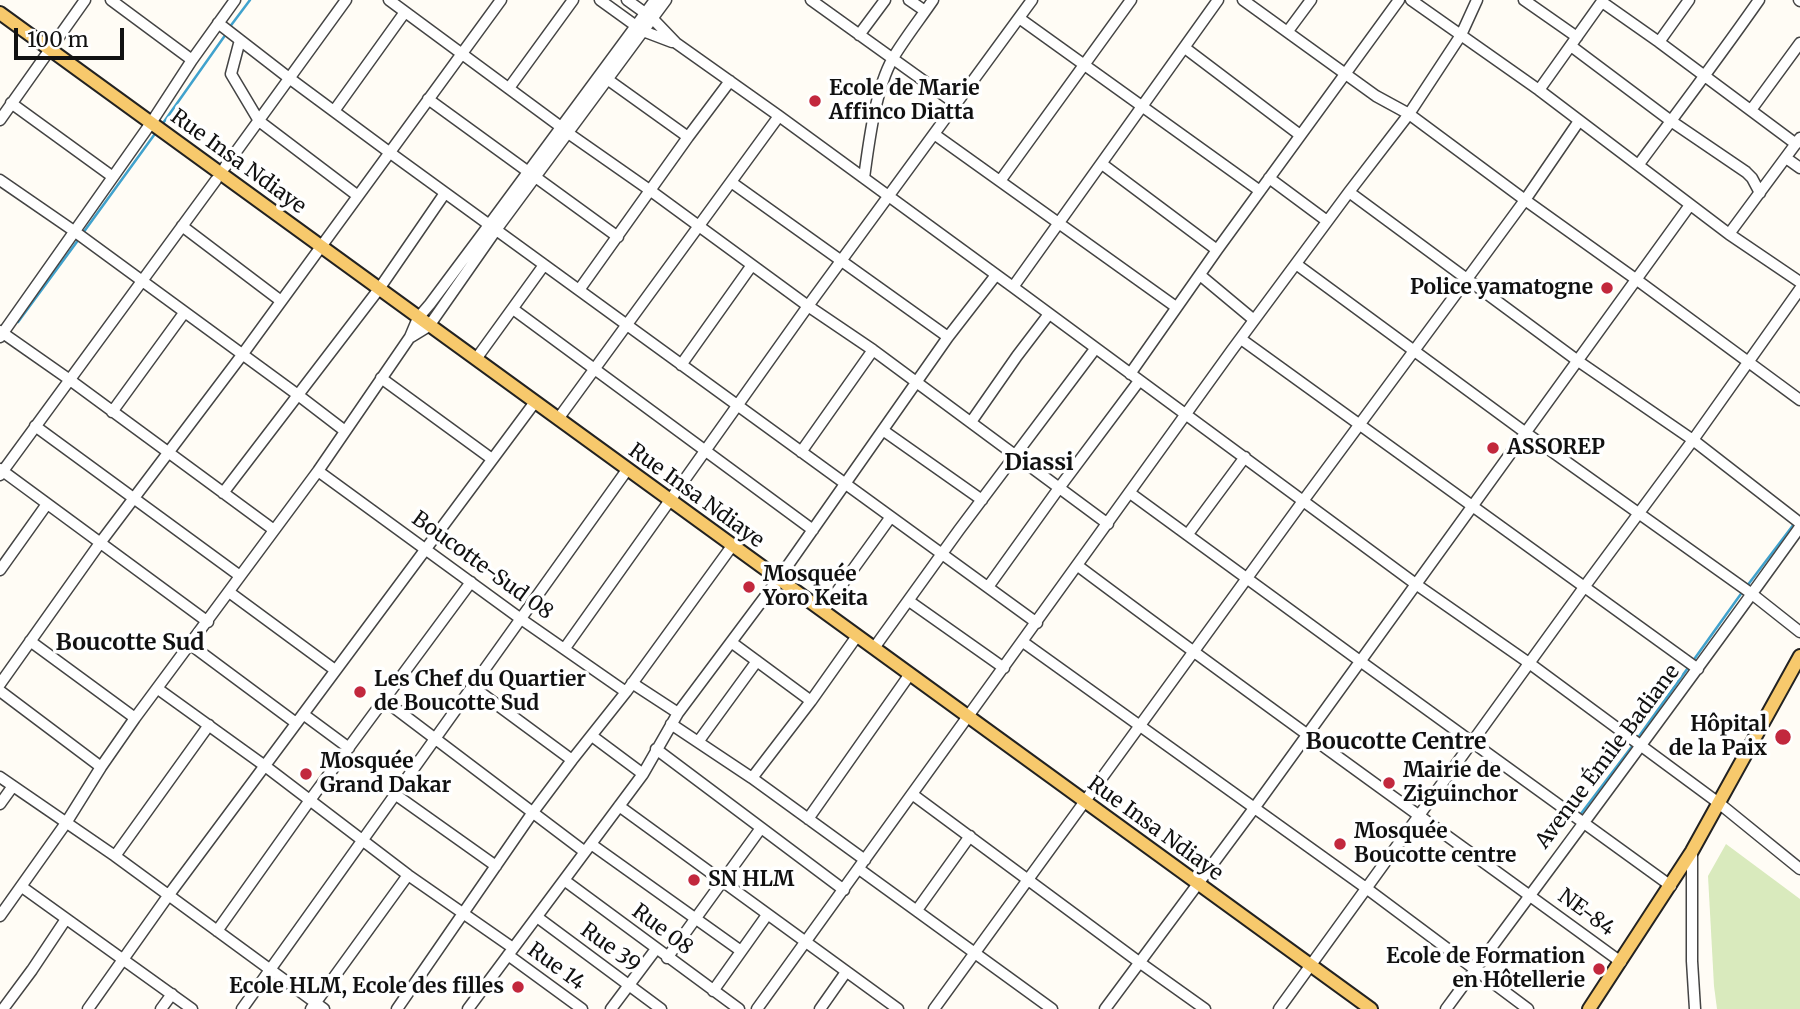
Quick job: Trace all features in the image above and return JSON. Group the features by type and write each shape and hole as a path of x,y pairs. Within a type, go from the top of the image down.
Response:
{"main road":[{"name":"Rue Insa Ndiaye","path":"1,17 321,246 1371,1009"},
{"path":"1589,1009 1692,851 1800,656"}],"street":[{"path":"0,120 86,0"},
{"path":"111,0 192,60"},
{"path":"235,0 1,333 274,530"},
{"path":"225,167 346,0"},
{"path":"390,0 564,130 873,350 1108,524"},
{"path":"1,680 501,0"},
{"path":"509,88 573,0"},
{"path":"600,0 639,29 676,43"},
{"path":"627,0 649,16 676,43 1417,584 1530,663 1720,804 1800,869"},
{"path":"649,16 655,0"},
{"path":"0,916 66,823 135,718 318,471 410,337 639,29 666,0"},
{"path":"811,0 956,104"},
{"path":"859,35 885,0"},
{"path":"909,0 925,12"},
{"path":"864,178 870,133 883,82 892,60 933,0"},
{"path":"1000,181 1131,0"},
{"path":"1013,287 1219,0"},
{"path":"1243,0 1376,96 1409,114 1800,400"},
{"path":"1287,31 1311,0"},
{"path":"1130,374 1399,0"},
{"path":"1411,0 1539,90 1690,205 1800,282"},
{"path":"757,1009 1254,320 1409,114 1461,35 1477,0"},
{"path":"1524,0 1671,121 1746,172 1760,192"},
{"path":"1659,42 1689,0"},
{"path":"1639,164 1759,0"},
{"path":"1539,90 1602,1 1703,77 1798,141 1729,233"},
{"path":"565,648 808,306 1018,18 1026,2"},
{"path":"334,111 405,12"},
{"path":"1018,18 1260,191"},
{"path":"218,23 445,193 1037,623"},
{"path":"564,130 607,79 639,29"},
{"path":"240,40 231,74 259,121 358,196"},
{"path":"1751,110 1800,43"},
{"path":"1185,48 1300,135"},
{"path":"607,79 688,137"},
{"path":"579,290 730,81"},
{"path":"428,99 618,237"},
{"path":"11,103 113,177"},
{"path":"558,419 779,116"},
{"path":"934,1009 1525,200 1579,121"},
{"path":"934,134 1176,307"},
{"path":"1786,158 1800,168"},
{"path":"1102,164 1217,250"},
{"path":"1269,178 1327,221"},
{"path":"0,180 74,231 345,431"},
{"path":"208,622 1,472 216,180"},
{"path":"731,182 948,337"},
{"path":"1349,192 1578,361 1693,440 1800,525"},
{"path":"223,493 379,289 445,193"},
{"path":"1105,1009 1255,807 1690,205"},
{"path":"182,226 281,301"},
{"path":"1296,264 1414,352 1752,594 1800,632"},
{"path":"476,359 544,265"},
{"path":"681,365 752,265"},
{"path":"468,1009 643,774 678,713 779,578 948,337 996,275"},
{"path":"1200,275 1254,320"},
{"path":"1279,1009 1800,289"},
{"path":"513,309 813,530"},
{"path":"112,412 184,313"},
{"path":"971,422 1049,314"},
{"path":"1241,339 1698,669"},
{"path":"874,648 1095,349"},
{"path":"801,452 873,350"},
{"path":"381,378 492,459"},
{"path":"988,587 1139,381"},
{"path":"88,1009 168,896 535,402"},
{"path":"35,426 240,576"},
{"path":"884,431 982,500"},
{"path":"1188,534 1245,457"},
{"path":"242,1009 627,470"},
{"name":"Boucotte-Sud 08","path":"318,471 521,619 629,687 678,713"},
{"path":"1130,492 1671,886"},
{"path":"0,570 47,504"},
{"path":"823,611 890,518"},
{"name":"Avenue Émile Badiane","path":"1446,1009 1698,669 1800,525"},
{"path":"397,1009 533,812 732,546"},
{"name":"NE-84","path":"1078,566 1621,962"},
{"path":"217,931 471,582"},
{"path":"229,592 335,670"},
{"path":"909,600 1004,668"},
{"path":"752,778 857,636"},
{"path":"30,641 135,718"},
{"path":"731,642 811,701"},
{"path":"1023,642 1255,807 1528,1009"},
{"path":"191,645 300,719 349,748"},
{"path":"698,742 757,661"},
{"path":"808,819 910,674"},
{"path":"473,687 572,760"},
{"name":"Rue 14","path":"158,689 464,914 582,1009"},
{"path":"0,691 101,767"},
{"path":"384,700 533,812 741,951"},
{"path":"671,724 808,819 917,910 1052,1009"},
{"path":"115,856 209,725"},
{"path":"592,736 643,774"},
{"path":"656,749 844,890"},
{"path":"0,777 115,856 317,1007 408,874"},
{"path":"0,804 13,786"},
{"path":"912,793 1205,1009"},
{"path":"396,795 496,866"},
{"path":"619,806 898,1009"},
{"path":"667,958 761,828"},
{"path":"917,910 970,836"},
{"path":"1692,851 1695,1009"},
{"name":"Rue 08","path":"564,880 738,1009"},
{"path":"22,887 192,1009"},
{"path":"713,991 767,915"},
{"name":"Rue 39","path":"537,917 662,1009"},
{"path":"3,1009 66,919"},
{"path":"611,1009 656,949"},
{"path":"820,1009 846,972"},
{"path":"161,1009 172,995"}],"green space":[{"path":"1726,844 1800,899 1800,1009 1717,1009 1708,876"}],"waterway":[{"path":"229,28 250,0"},
{"path":"161,126 226,34"},
{"path":"83,233 157,131"},
{"path":"18,322 79,239"},
{"path":"1747,586 1794,524"},
{"path":"1637,739 1743,591"},
{"path":"1580,815 1633,745"}],"place":[{"name":"Ecole de Marie Affinco Diatta","path":"815,101"},
{"name":"Police yamatogne","path":"1607,288"},
{"name":"ASSOREP","path":"1493,448"},
{"name":"Mosquée Yoro Keita","path":"749,587"},
{"name":"Les Chef du Quartier de Boucotte Sud","path":"360,692"},
{"name":"Hôpital de la Paix","path":"1783,737"},
{"name":"Mosquée Grand Dakar","path":"306,774"},
{"name":"Mairie de Ziguinchor","path":"1389,783"},
{"name":"Mosquée Boucotte centre","path":"1340,844"},
{"name":"SN HLM","path":"694,880"},
{"name":"Ecole de Formation en Hôtellerie","path":"1599,969"},
{"name":"Ecole HLM, Ecole des filles","path":"518,987"}],"district":[{"name":"Diassi","path":"1039,463"},
{"name":"Boucotte Sud","path":"130,643"},
{"name":"Boucotte Centre","path":"1396,742"}]}
